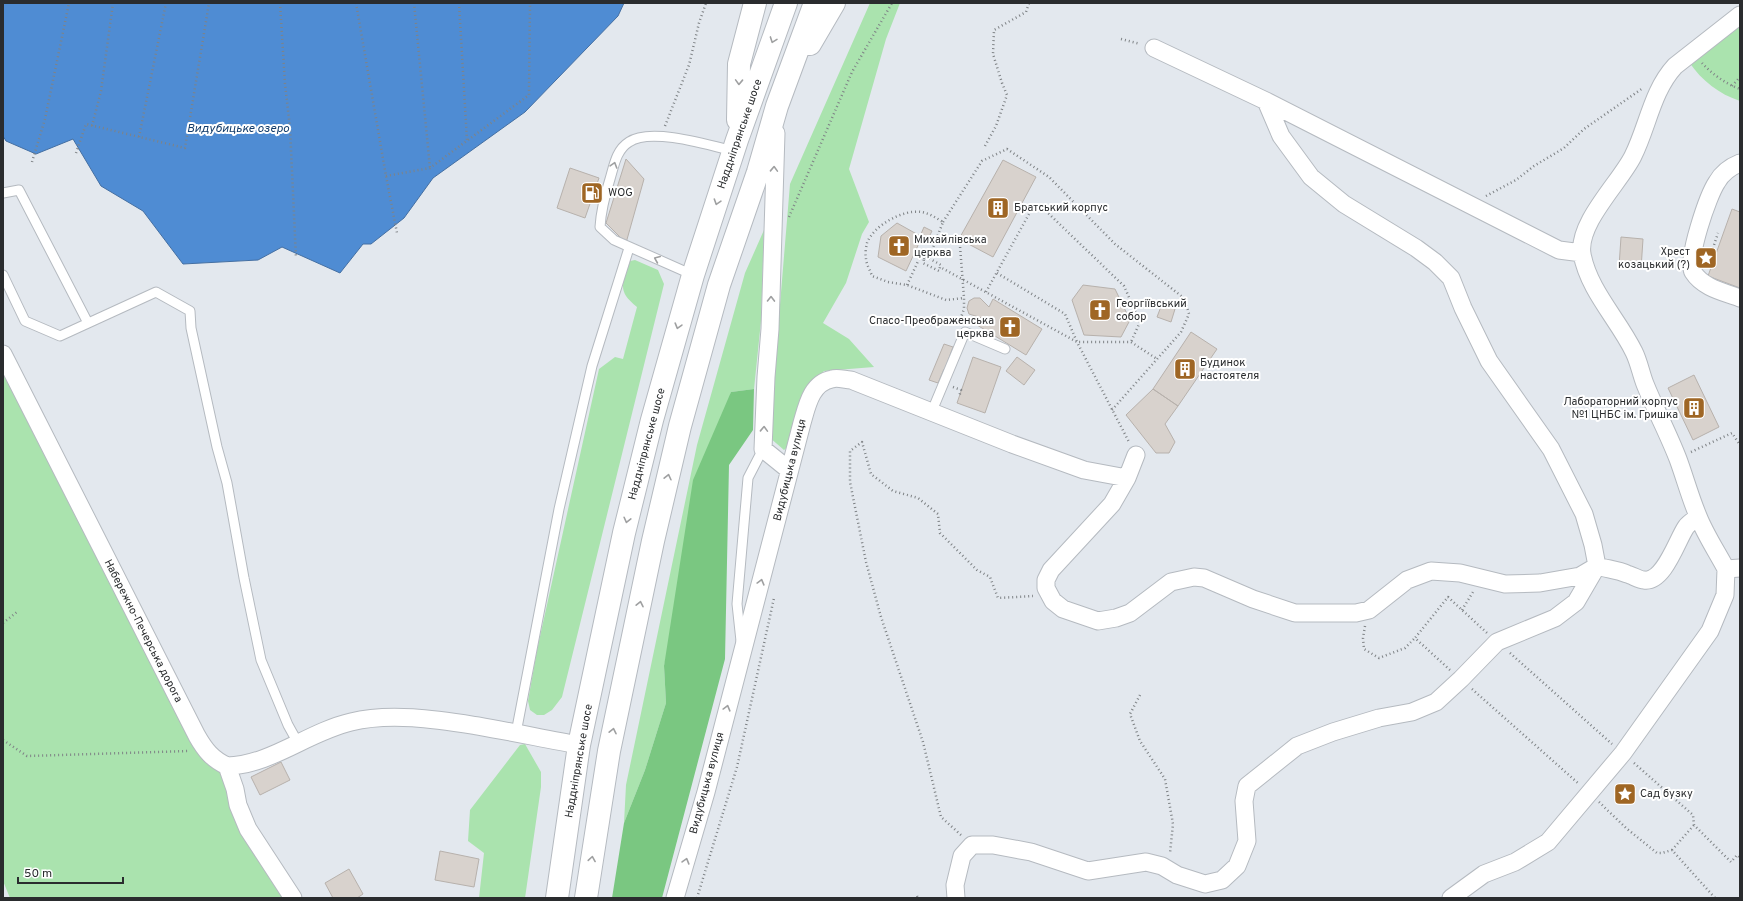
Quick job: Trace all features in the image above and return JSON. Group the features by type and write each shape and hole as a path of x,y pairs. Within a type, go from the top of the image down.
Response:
{"main road":[{"path":"735,146 740,64 756,3"},
{"name":"Наддніпрянське шосе","path":"557,898 580,745 624,533 652,420 693,275 735,146 786,3"},
{"path":"586,898 609,750 653,541 680,426 719,285 758,172 779,101 815,3"},
{"path":"779,101 834,3"}],"street":[{"path":"1451,898 1484,874 1515,862 1548,842 1623,753 1710,631 1725,595 1733,568 1698,518 1678,458 1645,384 1634,352 1603,303 1590,278 1582,253 1582,244 1591,219 1633,157 1653,102 1666,75 1692,52 1740,15"},
{"path":"1154,48 1266,101 1559,250 1582,253"},
{"path":"779,101 774,158 770,329 763,449 789,470"},
{"path":"956,898 956,885 962,856 972,845 993,845 1031,852 1088,870 1146,862 1162,866 1177,875 1205,884 1222,880 1237,866 1247,840 1244,801 1247,786 1297,746 1334,732 1379,718 1412,712 1436,702 1497,642 1555,618 1576,602 1597,566 1593,545 1584,514 1554,455 1489,361 1463,308 1451,278 1435,262 1416,248 1344,204 1311,177 1281,136 1266,101"},
{"path":"1740,163 1724,173 1716,183 1700,224 1691,256 1693,271 1701,281 1712,288 1740,298"},
{"name":"Набережно-Печерська дорога","path":"3,354 205,751 217,762 226,766"},
{"name":"Видубицька вулиця","path":"676,898 706,792 809,398 821,384 833,378 851,380 1012,444 1084,470 1127,478"},
{"path":"1136,455 1127,478 1112,504 1051,570 1046,580 1046,588 1049,595 1053,601 1063,609 1098,620 1116,618 1130,613 1171,582 1194,578 1204,578 1277,609 1295,613 1356,613 1369,610 1407,580 1432,571 1460,573 1506,584 1540,583 1580,576 1597,566 1625,573 1644,581 1652,579 1660,573 1670,559 1678,540 1687,525 1698,518"},
{"path":"292,898 248,829 238,805 236,789 226,766 240,766 264,759 298,743 351,722 392,717 436,719 580,745"}],"lane":[{"path":"693,275 614,240 600,227 601,211 618,154 628,142 642,136 661,136 735,146"},
{"path":"3,193 19,190 88,323"},
{"path":"516,733 528,663 562,494 592,366 630,248"},
{"path":"3,275 25,321 60,336 156,292 190,311 191,328 217,447 227,483 244,578 261,660 288,726 298,743"},
{"path":"932,411 965,332 1004,349"},
{"path":"742,650 736,604 748,478 763,449"}],"path":[{"path":"32,162 45,119 69,3"},
{"path":"92,126 101,91 113,3"},
{"path":"139,137 166,3"},
{"path":"76,154 86,124 185,148 209,3"},
{"path":"280,3 285,84 290,128 296,258"},
{"path":"356,3 397,233"},
{"path":"414,3 430,168"},
{"path":"459,3 467,141"},
{"path":"386,176 430,168 529,95 530,3"},
{"path":"661,136 689,65 706,3"},
{"path":"788,222 852,72 892,3"},
{"path":"985,146 996,126 1007,95 993,54 994,30 1026,12 1029,3"},
{"path":"1121,39 1154,48"},
{"path":"1692,52 1708,70 1732,86 1740,89"},
{"path":"1467,204 1495,192 1516,180 1534,166 1564,148 1584,129 1644,87 1666,75"},
{"path":"1732,86 1740,77"},
{"path":"929,258 943,222 982,161 1007,149 1049,177 1115,244 1185,299 1189,314 1181,332 1112,410"},
{"path":"986,292 1034,204 1049,214 1124,286 1140,322 1131,342"},
{"path":"943,222 935,217 921,212 910,211 896,216 874,232 867,243 865,260 872,276 888,282 907,285 946,300 964,298"},
{"path":"1701,281 1718,233"},
{"path":"958,328 959,319 964,309 960,246"},
{"path":"914,254 924,259"},
{"path":"924,259 925,256 929,258 941,265 940,267 962,280 1076,342 1131,342 1157,359"},
{"path":"907,285 920,257"},
{"path":"924,259 923,263 939,271 940,267"},
{"path":"997,273 1065,314 1076,342 1136,455"},
{"path":"1678,458 1732,433 1740,445"},
{"path":"972,845 941,817 923,742 881,617 866,562 850,482 850,451 862,442 871,474 893,491 918,498 938,514 940,533 977,570 990,577 998,598 1049,595"},
{"path":"1462,610 1474,590"},
{"path":"697,898 737,767 775,591"},
{"path":"1369,610 1363,638 1364,649 1379,658 1405,648 1448,597 1693,815 1694,825 1731,862 1737,855 1740,858"},
{"path":"3,623 17,612"},
{"path":"1415,638 1590,793 1626,828 1657,853 1672,850 1694,825"},
{"path":"1140,695 1130,714 1140,742 1165,780 1173,824 1168,870"},
{"path":"3,740 27,756 205,751"},
{"path":"1672,850 1715,898"}],"green space":[{"path":"870,3 900,3 886,39 849,169 869,222 862,234 846,283 823,323 849,339 874,367 824,371 804,391 791,444 784,450 769,437 790,184"},
{"path":"1740,23 1740,101 1718,91 1705,81 1689,62"},
{"path":"764,230 761,321 754,389 731,392 664,666 666,703 645,770 624,823 626,785 697,445 745,273"},
{"path":"635,260 658,270 664,284 562,697 552,710 544,715 537,715 530,710 528,701 537,650 599,369 615,357 623,359 637,307 626,296 623,286 630,261"},
{"path":"3,354 197,736 227,766 248,829 292,898 10,898 3,881"},
{"path":"754,389 753,430 729,465 725,659 662,898 612,898 624,823 645,770 666,703 664,666 693,480 731,392"},
{"path":"525,744 541,772 541,787 525,898 479,898 484,853 468,841 470,810 520,745"}],"water":[{"name":"Видубицьке озеро","path":"3,3 624,3 618,16 525,112 433,178 404,218 371,244 363,244 340,273 282,247 258,260 183,264 143,211 101,186 73,139 36,154 6,141 3,136"}],"building":[{"path":"626,159 644,179 626,243 606,223"},
{"name":"Братський корпус","path":"1003,160 1036,177 993,257 959,239"},
{"path":"570,168 599,178 585,218 557,208"},
{"path":"1732,209 1740,212 1740,288 1708,276"},
{"name":"Михайлівська церква","path":"897,223 922,237 906,271 878,257 881,236"},
{"path":"924,227 932,231 929,237 921,234"},
{"path":"1621,237 1643,239 1641,269 1619,267"},
{"name":"Георгіївський собор","path":"1083,285 1115,289 1130,320 1121,337 1084,335 1072,300"},
{"name":"Спасо-Преображенська церква","path":"974,298 980,298 989,307 993,299 1042,329 1026,355 977,325 982,318 969,314 967,308 969,301"},
{"path":"1162,304 1175,309 1171,322 1157,317"},
{"name":"Будинок настоятеля","path":"1191,332 1217,349 1178,406 1153,389"},
{"path":"944,344 953,347 938,383 929,380"},
{"path":"973,357 1001,367 985,413 957,403"},
{"path":"1017,357 1035,370 1024,385 1006,371"},
{"name":"Лабораторний корпус №1 ЦНБС ім. Гришка","path":"1694,375 1719,427 1693,440 1668,388"},
{"path":"1153,389 1178,406 1165,424 1175,442 1169,453 1156,453 1126,415"},
{"path":"281,762 290,780 260,795 251,777"},
{"path":"440,851 479,859 474,887 435,880"},
{"path":"349,869 363,894 357,898 333,898 325,883"}],"place":[{"name":"WOG","path":"592,193"},
{"name":"Братський корпус","path":"998,208"},
{"name":"Михайлівська церква","path":"899,246"},
{"name":"Хрест козацький (?)","path":"1706,258"},
{"name":"Георгіївський собор","path":"1100,310"},
{"name":"Спасо-Преображенська церква","path":"1010,327"},
{"name":"Будинок настоятеля","path":"1185,369"},
{"name":"Лабораторний корпус №1 ЦНБС ім. Гришка","path":"1694,408"},
{"name":"Сад бузку","path":"1625,794"}]}
